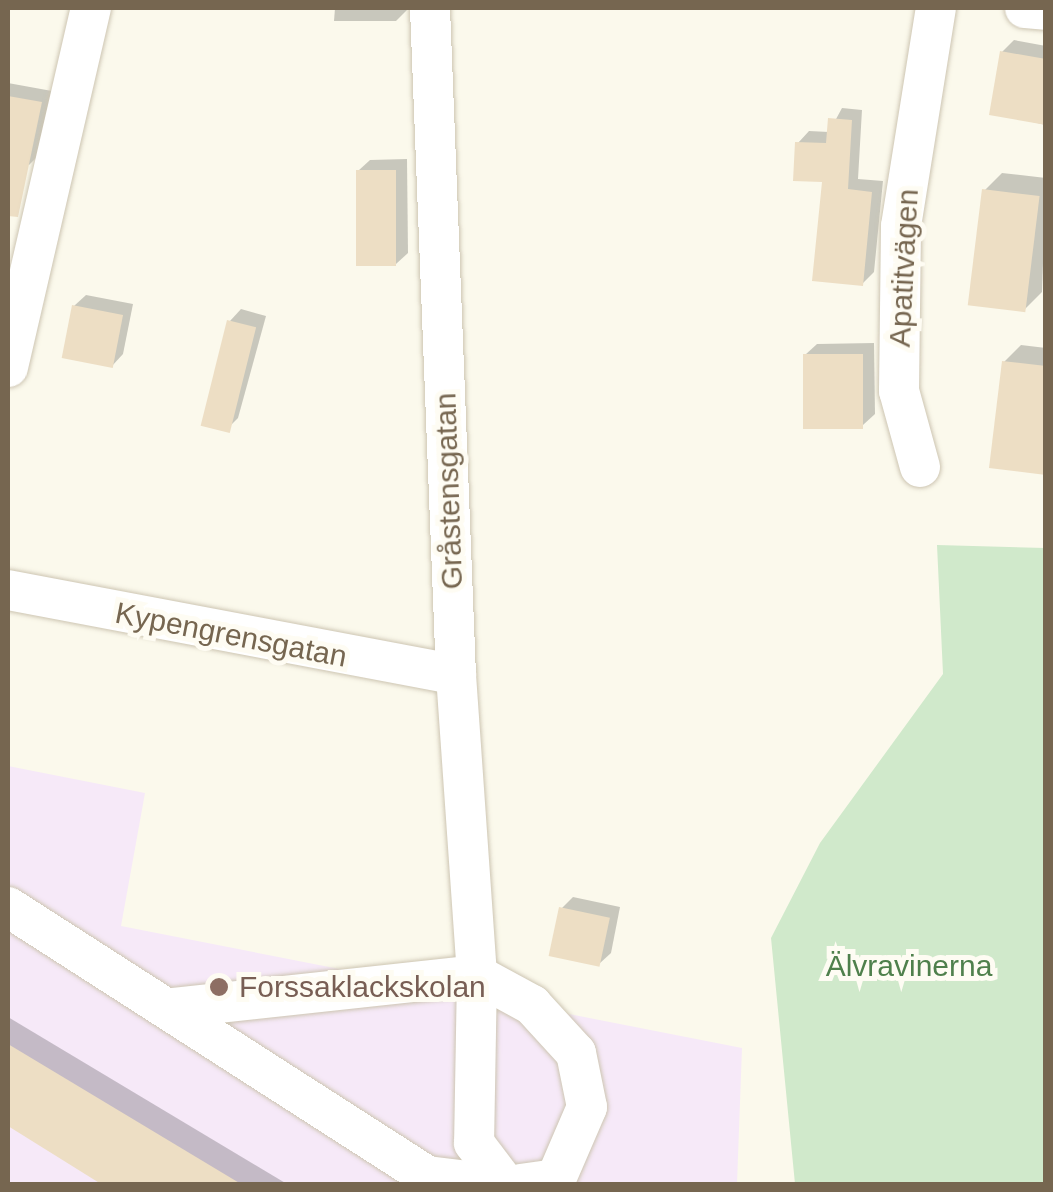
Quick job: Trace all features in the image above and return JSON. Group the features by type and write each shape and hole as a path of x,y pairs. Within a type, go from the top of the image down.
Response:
{"street":[{"path":"8,367 92,8"},
{"name":"Gråstensgatan","path":"430,8 456,675 477,975 474,1143 505,1184"},
{"name":"Apatitvägen","path":"920,467 898,391 901,226 936,8"},
{"path":"1025,8 1046,10"},
{"name":"Kypengrensgatan","path":"8,590 456,675"},
{"path":"8,908 173,1008 428,1176 492,1184"},
{"path":"173,1008 477,975 532,1005 576,1053 587,1107 556,1179 520,1184"}],"shaded area":[{"name":"Forssaklackskolan","path":"8,766 145,793 121,926 742,1048 737,1184 8,1184"}],"green space":[{"name":"Älvravinerna","path":"937,545 1045,548 1045,1184 795,1184 771,938 820,843 943,674"}],"building":[{"path":"1000,51 1046,59 1046,125 989,115"},
{"path":"8,96 42,102 18,217 8,216"},
{"path":"828,118 852,120 848,189 872,192 863,286 812,281 822,182 793,181 795,142 826,143"},
{"path":"356,170 396,170 396,266 356,266"},
{"path":"982,189 1040,196 1025,312 968,305"},
{"path":"72,305 123,315 113,368 62,358"},
{"path":"227,320 256,327 230,433 201,426"},
{"path":"803,354 863,354 863,429 803,429"},
{"path":"1002,361 1046,366 1046,475 989,468"},
{"path":"559,907 610,918 599,967 549,956"},
{"path":"8,1044 241,1184 101,1184 8,1126"}],"place":[{"name":"Forssaklackskolan","path":"219,987"}]}
